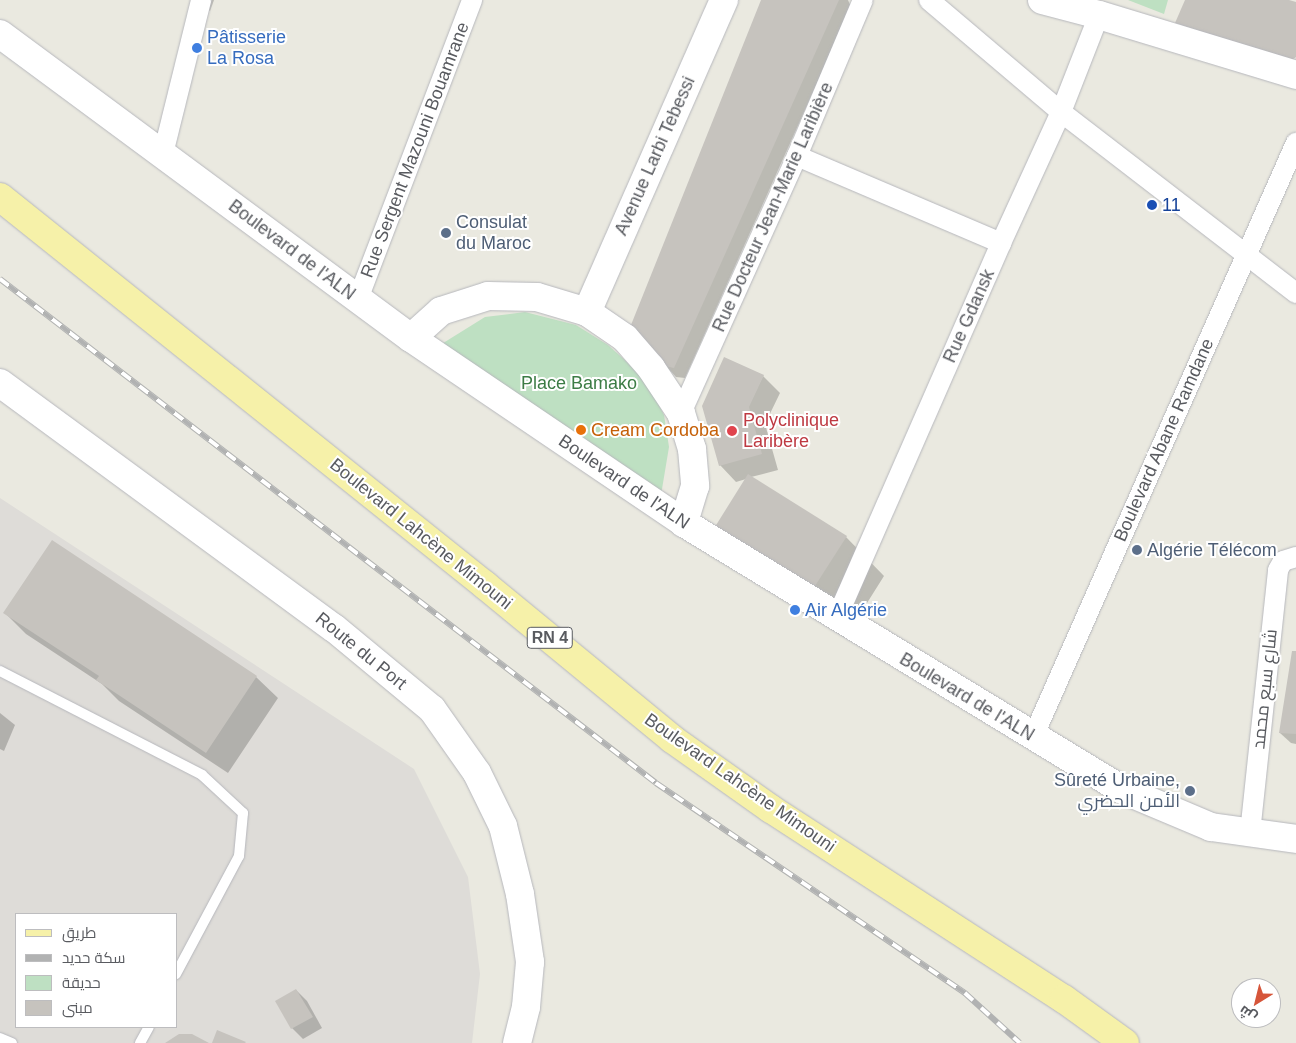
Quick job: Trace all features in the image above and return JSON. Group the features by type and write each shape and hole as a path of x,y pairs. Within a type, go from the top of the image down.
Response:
{"main road":[{"name":"Avenue Larbi Tebessi","path":"587,312 724,0"},
{"path":"1042,0 1100,15 1296,75"},
{"name":"Boulevard de l'ALN","path":"0,34 411,338 684,523 1121,789 1211,826 1296,839"},
{"name":"Boulevard Lahcène Mimouni","path":"0,197 486,586 672,739 771,809 1049,989 1125,1043"},
{"path":"411,338 441,311 488,296 537,297 587,312 625,338 651,368 681,413 692,449 695,486 684,523"},
{"name":"Route du Port","path":"0,383 334,628 432,709 477,773 503,826 520,894 530,962 526,1007 517,1043"}],"street":[{"path":"163,154 201,0"},
{"name":"Rue Sergent Mazouni Bouamrane","path":"358,299 472,0"},
{"name":"Rue Docteur Jean-Marie Laribière","path":"681,413 797,156 864,0"},
{"path":"929,0 1061,112 1296,293"},
{"name":"Rue Gdansk","path":"837,617 1001,243 1061,112 1100,15"},
{"name":"Boulevard Abane Ramdane","path":"1034,737 1296,142"},
{"path":"797,156 1001,243"},
{"name":"شارع سبع محمد","path":"1250,833 1278,570 1283,561 1296,557"}],"lane":[{"path":"0,671 202,775 243,813 239,856 178,970"},
{"path":"140,1043 148,1028"},
{"path":"0,1038 12,1043"}],"shaded area":[{"path":"0,498 414,769 468,877 480,974 472,1043 0,1043"}],"green space":[{"path":"1128,0 1168,0 1164,14"},
{"name":"Place Bamako","path":"525,312 576,325 608,345 646,379 664,415 669,447 661,495 440,345 485,317"}],"building":[{"path":"761,0 839,0 674,368 664,366 631,325"},
{"path":"1185,0 1289,0 1296,2 1296,57 1289,62 1175,23"},
{"name":"Polyclinique Laribère","path":"724,357 764,375 749,407 762,454 719,466 702,406"},
{"path":"748,474 847,536 806,600 708,538"},
{"path":"52,540 257,676 206,753 96,680 99,676 3,613"},
{"path":"1292,651 1296,651 1296,734 1279,733"},
{"path":"296,989 313,1017 291,1029 275,1001"},
{"path":"217,1030 246,1042 212,1043"},
{"path":"179,1034 192,1034 209,1043 165,1043"}],"railway":[{"path":"0,279 656,783 965,993 1020,1043"}],"place":[{"name":"Pâtisserie La Rosa","path":"197,48"},
{"name":"11","path":"1152,205"},
{"name":"Consulat du Maroc","path":"446,233"},
{"name":"Cream Cordoba","path":"581,430"},
{"name":"Polyclinique Laribère","path":"732,431"},
{"name":"Algérie Télécom","path":"1137,550"},
{"name":"Air Algérie","path":"795,610"},
{"name":"Sûreté Urbaine, الأمن الحضري","path":"1190,791"}]}
